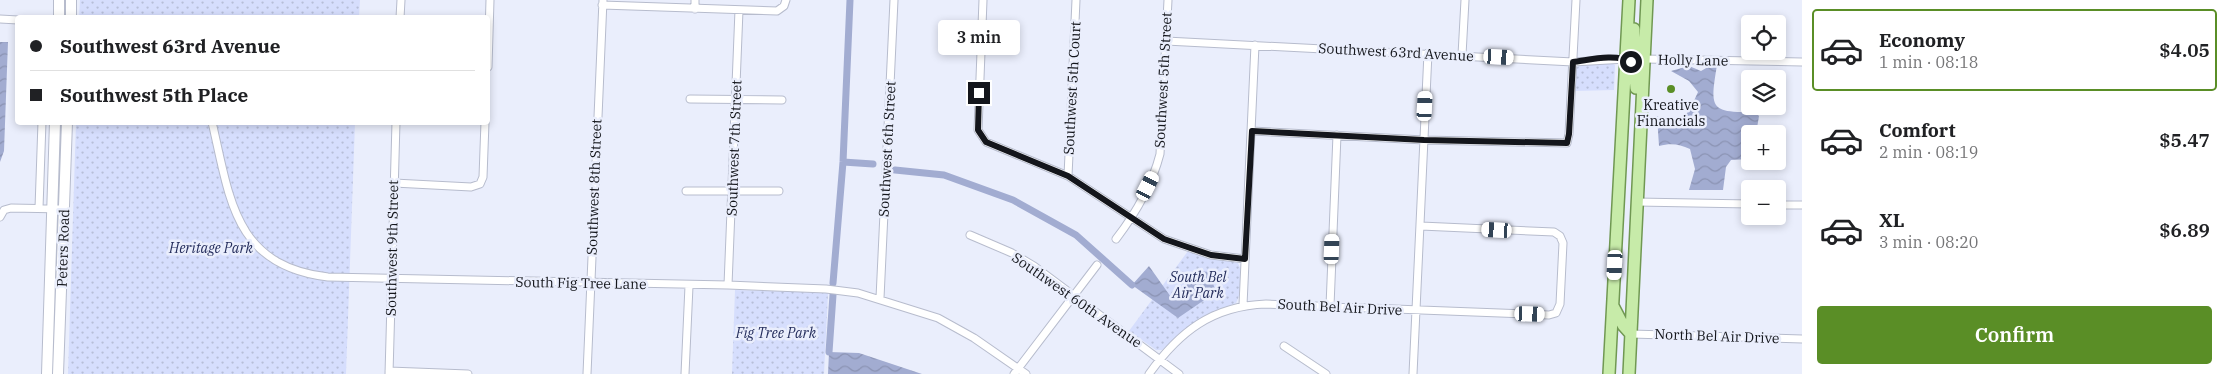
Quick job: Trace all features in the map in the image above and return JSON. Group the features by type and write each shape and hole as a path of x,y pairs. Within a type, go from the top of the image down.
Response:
{"main road":[{"path":"59,0 59,15"},
{"path":"70,15 71,0"},
{"path":"1609,374 1629,0"},
{"path":"1635,0 1634,44 1639,56 1644,59"},
{"path":"1629,374 1647,0"},
{"path":"1626,59 1634,67 1636,76 1634,136 1640,145"},
{"name":"Peters Road","path":"47,374 55,125"},
{"name":"Peters Road","path":"58,374 67,125"},
{"path":"1613,304 1623,325 1631,334"}],"street":[{"path":"400,15 401,0"},
{"path":"490,0 490,15"},
{"path":"694,9 695,0"},
{"name":"Southwest 6th Street","path":"880,298 894,0"},
{"path":"983,0 978,130 986,142 1068,176 1164,239 1211,255 1245,259"},
{"name":"Southwest 5th Court","path":"1068,176 1076,0"},
{"name":"Southwest 5th Street","path":"1116,239 1132,218 1156,171 1160,154 1168,0"},
{"path":"1462,55 1465,0"},
{"path":"1252,131 1424,140 1567,143 1576,0"},
{"path":"602,3 694,9 777,11 785,3"},
{"name":"Southwest 8th Street","path":"587,374 602,3"},
{"name":"Southwest 7th Street","path":"728,285 739,10"},
{"path":"0,19 15,20"},
{"name":"Southwest 63rd Avenue","path":"1166,41 1428,53 1573,62 1626,59"},
{"path":"1243,305 1255,45"},
{"path":"1412,374 1421,226 1428,53"},
{"name":"Holly Lane","path":"1644,59 1802,62"},
{"path":"690,99 782,100"},
{"name":"Peters Road","path":"38,208 42,125"},
{"name":"South Fig Tree Lane","path":"213,125 231,206 243,231 272,260 290,269 310,275 826,289 880,298 938,318 974,338 1016,371 1026,374"},
{"name":"Southwest 9th Street","path":"389,373 396,125"},
{"path":"394,184 471,187 480,184 483,177 485,125"},
{"path":"1330,306 1337,135"},
{"path":"686,191 779,191"},
{"path":"1637,202 1741,204"},
{"path":"1786,205 1802,205"},
{"path":"0,217 4,210 11,208 64,209"},
{"name":"South Bel Air Drive","path":"1148,374 1176,340 1195,326 1216,314 1243,305 1330,306 1415,311 1549,315 1556,313 1560,304 1564,242 1554,232 1421,226"},
{"name":"Southwest 60th Avenue","path":"970,235 1012,253 1034,266 1179,374"},
{"path":"1016,371 1097,265"},
{"path":"685,374 689,286"},
{"name":"North Bel Air Drive","path":"1631,334 1802,339"},
{"path":"1284,346 1326,374"},
{"path":"389,373 468,374"}],"green space":[{"path":"80,0 360,0 359,15 79,15"},
{"path":"1610,62 1615,65 1614,90 1575,91 1576,68 1580,64"},
{"name":"Heritage Park","path":"76,125 355,125 346,374 68,374"},
{"name":"South Bel Air Park","path":"1188,251 1238,263 1242,278 1240,294 1236,303 1212,313 1191,325 1162,350 1156,350 1129,331"},
{"name":"Fig Tree Park","path":"735,290 828,293 824,374 732,374"}],"water":[{"path":"0,42 8,42 4,151 0,162"},
{"path":"1717,65 1714,91 1716,105 1721,109 1741,112 1741,115 1759,116 1758,125 1741,125 1741,159 1731,160 1726,167 1723,190 1689,190 1695,169 1690,149 1675,144 1659,146 1657,116 1665,120 1678,120 1687,112 1698,92 1689,81 1671,71 1689,66 1701,71"},
{"path":"1149,266 1173,300 1199,271 1209,272 1216,292 1178,318 1132,285"},
{"path":"829,352 859,353 922,374 828,374"}],"waterway":[{"path":"833,283 843,162 850,0"},
{"path":"843,162 873,164"},
{"path":"895,170 944,175 1013,200 1076,235 1132,285"},
{"path":"829,352 833,295"}],"place":[{"name":"Kreative Financials","path":"1671,89"}],"route":[{"path":"979,93 978,130 986,142 1068,176 1164,239 1211,255 1245,259 1252,131 1424,140 1567,143 1573,62 1626,59 1631,62"}]}
